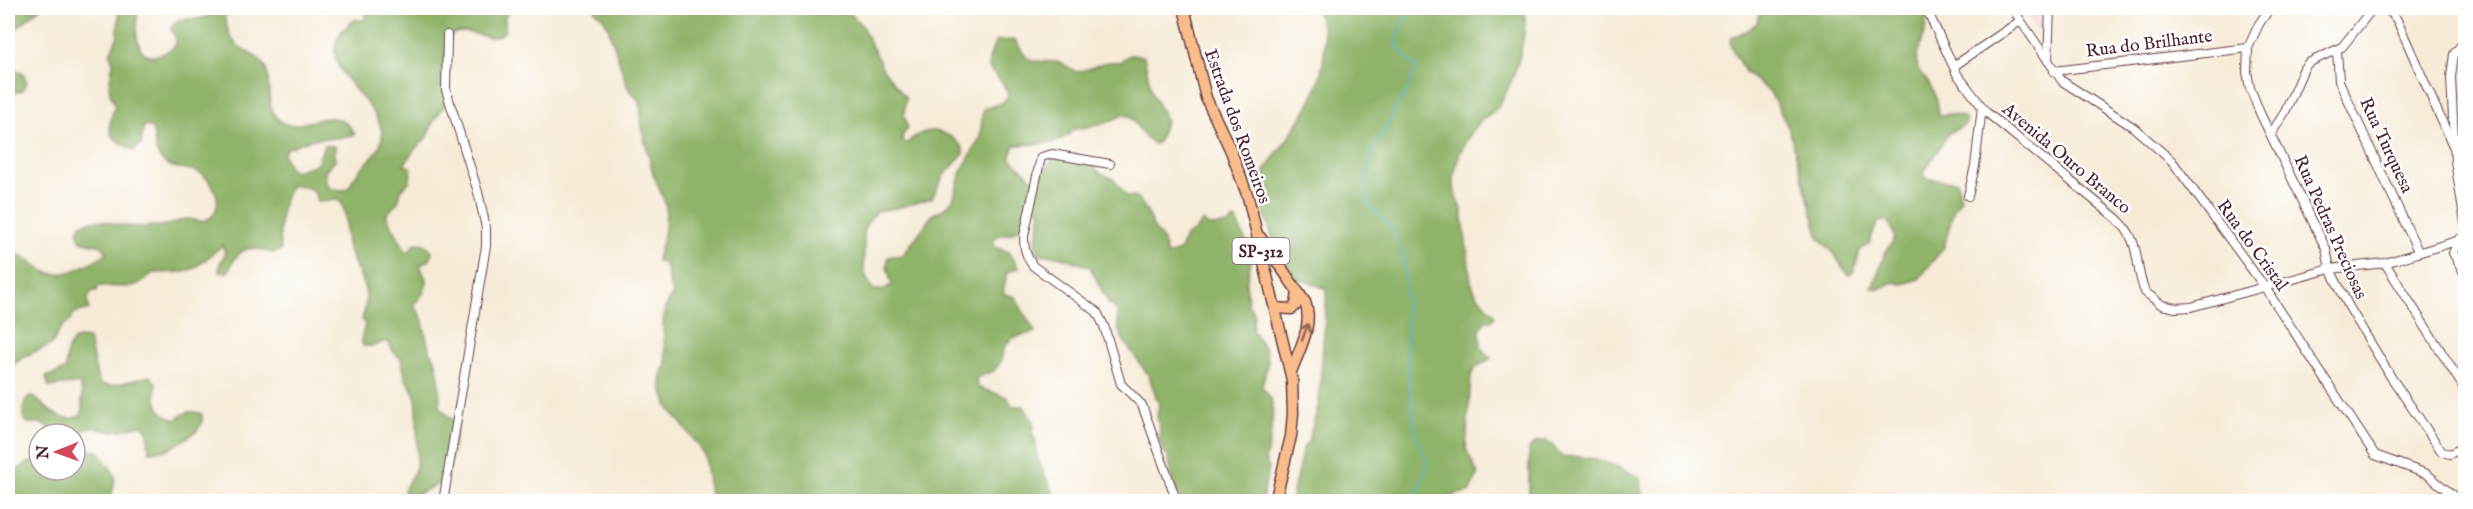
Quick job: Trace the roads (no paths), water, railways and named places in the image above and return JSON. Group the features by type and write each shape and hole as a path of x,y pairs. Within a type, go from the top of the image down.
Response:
{"main road":[{"name":"Estrada dos Romeiros","path":"1184,8 1206,98 1239,171 1257,232 1290,373 1293,398 1291,436 1275,501"},
{"path":"1257,232 1308,310 1308,328 1290,373"},
{"path":"1275,308 1292,309 1296,305 1298,292"}],"street":[{"name":"Avenida Ouro Branco","path":"1926,8 1957,74 1991,117 2124,225 2136,248 2143,287 2155,302 2169,308 2191,307 2330,269 2385,263 2461,239"},
{"name":"Rua do Cristal","path":"2012,8 2054,71 2069,87 2133,127 2167,155 2264,286 2375,455 2427,474 2461,501"},
{"path":"2048,61 2050,8"},
{"path":"2248,48 2255,30 2270,8"},
{"path":"2271,134 2285,112 2308,63 2337,51 2373,8"},
{"path":"2387,8 2397,20 2455,150"},
{"path":"1954,66 2020,21"},
{"path":"443,501 486,246 486,228 481,202 446,90 447,35"},
{"path":"2466,39 2454,54 2451,67 2455,150 2466,231 2453,253 2466,276"},
{"name":"Rua do Brilhante","path":"2054,71 2248,48"},
{"name":"Rua Pedras Preciosas","path":"2248,48 2247,72 2250,88 2326,249 2330,269 2364,333 2442,452 2450,454 2466,446"},
{"name":"Rua Turquesa","path":"2337,51 2338,81 2418,251"},
{"path":"1968,196 1975,166 1982,107"},
{"path":"1110,164 1052,154 1041,157 1024,236 1024,248 1026,257 1034,266 1097,312 1104,326 1121,384 1142,405 1177,501"},
{"path":"2385,263 2466,391"}],"waterway":[{"path":"1409,8 1396,43 1404,56 1417,68 1406,92 1370,154 1366,189 1369,205 1392,228 1402,254 1405,271 1408,374 1416,437 1428,464 1413,502"}]}
